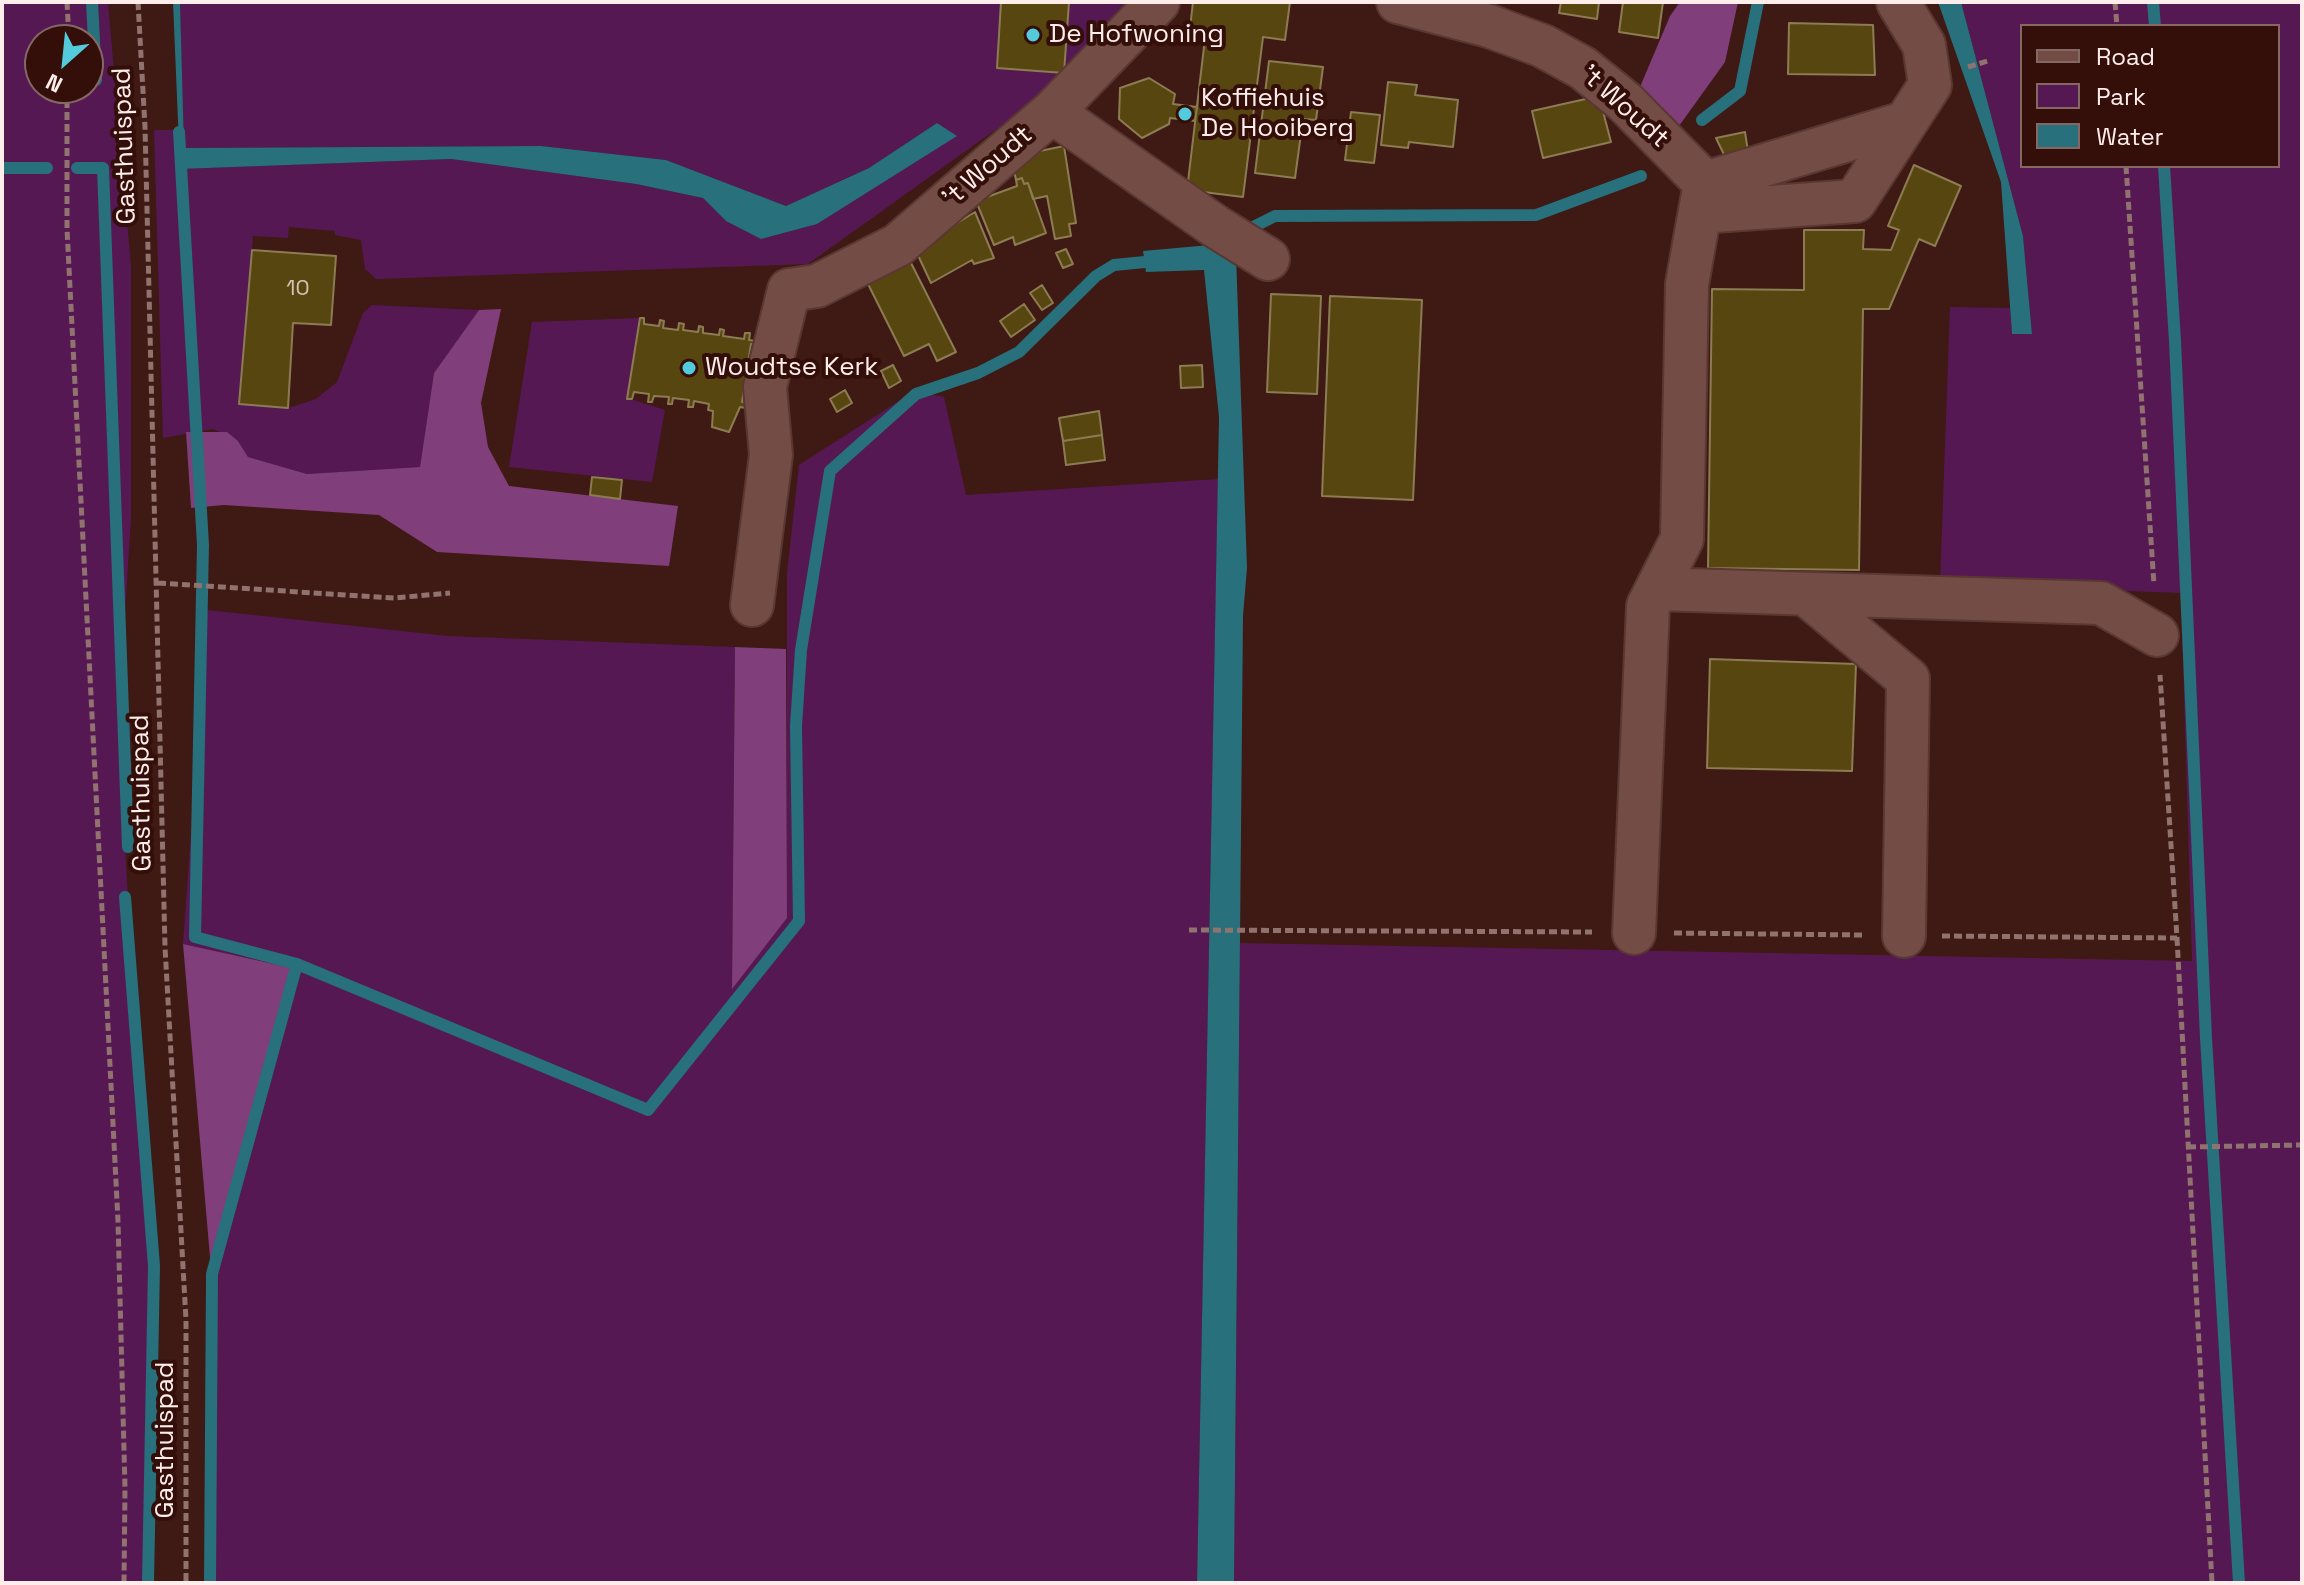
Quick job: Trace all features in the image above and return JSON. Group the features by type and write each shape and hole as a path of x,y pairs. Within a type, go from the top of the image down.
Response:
{"street":[{"name":"'t Woudt","path":"752,605 771,455 765,387 789,290 817,286 898,245 1052,112 1158,2"},
{"name":"'t Woudt","path":"1398,2 1489,26 1543,46 1583,68 1625,102 1702,198"},
{"path":"1702,198 1855,201 1930,85 1924,45 1898,2"},
{"path":"1052,112 1215,226 1268,259"},
{"path":"1702,198 1904,123"},
{"path":"1634,933 1648,606 1682,539 1687,284 1702,198"},
{"path":"1657,589 2101,603 2157,635"},
{"path":"1806,594 1908,679 1904,936"}],"path":[{"path":"67,2 68,24"},
{"name":"Gasthuispad","path":"138,2 146,143 165,947 186,1320 186,1583"},
{"path":"2115,2 2117,24"},
{"path":"1981,63 1991,60"},
{"path":"67,104 67,229 118,1221 124,1583"},
{"path":"2126,168 2177,938 2212,1583"},
{"path":"158,583 394,598 450,593"},
{"path":"1189,930 2177,938"},
{"path":"2188,1147 2302,1145"}],"green space":[{"path":"2,2 108,2 131,266 131,518 118,722 154,1355 149,1583 2,1583"},
{"path":"180,2 1132,2 1060,78 1016,115 808,264 376,279 365,269 361,240 335,235 335,231 289,227 288,238 253,236 240,404 288,408 316,399 337,382 363,313 372,305 479,310 434,373 420,467 307,474 248,457 238,441 213,429 163,438 154,130 179,130 180,169 451,159 636,184 703,198 726,221 817,224 956,136 937,123 869,168 786,206 666,160 541,146 183,148"},
{"path":"1961,2 2302,2 2302,1583 1234,1583 1240,943 2192,961 2181,593 1940,584 1950,307 2010,308 2012,334 2032,333 2023,236"},
{"path":"640,318 627,398 665,410 652,482 509,467 532,322"},
{"path":"929,394 944,397 966,495 1218,479 1197,1583 214,1583 213,1292 297,969 183,944 207,610 448,636 735,647 732,988 787,918 787,573 799,465 902,399"}],"shaded area":[{"path":"1680,2 1738,2 1725,62 1679,126 1640,87 1670,16"},
{"path":"501,309 481,403 488,447 509,486 678,506 669,566 437,552 379,515 224,505 191,508 186,432 227,432 238,441 248,457 307,474 420,467 434,373 479,310"},
{"path":"735,647 786,649 787,918 732,989"},
{"path":"183,944 297,969 213,1292"}],"water":[{"path":"173,2 180,2 184,148 541,146 666,160 786,206 869,168 937,123 957,136 817,224 761,239 726,221 703,198 636,184 451,159 180,169"},
{"path":"1938,2 1961,2 2023,236 2032,334 2012,334 2001,182"},
{"path":"1221,244 1236,255 1247,568 1243,616 1234,1583 1197,1583 1219,417 1204,270 1146,272 1143,251"}],"building":[{"name":"De Hofwoning","path":"1001,2 1069,2 1064,73 997,68"},
{"path":"1193,2 1290,2 1285,40 1263,37 1243,197 1187,190 1206,30 1190,28"},
{"path":"1561,2 1599,2 1597,19 1559,13"},
{"path":"1623,2 1663,2 1658,38 1619,32"},
{"path":"1789,23 1873,25 1875,75 1788,74"},
{"path":"1269,61 1323,67 1316,120 1303,119 1295,178 1255,173"},
{"path":"1149,78 1175,94 1173,104 1197,107 1195,121 1170,118 1169,124 1142,138 1119,119 1120,88"},
{"path":"1388,82 1417,85 1415,95 1458,100 1453,147 1409,142 1408,148 1381,145"},
{"path":"1599,96 1611,142 1543,158 1532,111"},
{"path":"1351,112 1380,115 1374,163 1345,160"},
{"path":"1745,132 1749,158 1728,163 1716,138"},
{"path":"1064,146 1076,223 1069,224 1071,236 1055,239 1047,196 1033,199 1028,183 1024,184 1022,178 1016,180 1011,157"},
{"path":"1914,165 1961,186 1935,246 1919,239 1889,309 1863,309 1859,570 1708,568 1712,289 1804,290 1804,230 1864,230 1863,249 1891,250 1899,230 1888,226"},
{"path":"1022,178 1024,184 1028,183 1046,233 1015,245 1013,237 994,245 976,201 1017,186 1016,180"},
{"path":"975,212 994,258 974,264 972,260 931,283 915,249"},
{"path":"1066,249 1073,264 1063,268 1056,253"},
{"path":"252,250 336,256 331,325 293,323 288,408 239,404"},
{"path":"907,255 956,352 937,361 929,344 904,356 864,276"},
{"path":"1042,285 1053,303 1042,310 1030,293"},
{"path":"1271,294 1321,296 1317,394 1267,392"},
{"path":"1330,296 1422,300 1413,500 1322,496"},
{"path":"1024,304 1035,320 1011,337 1000,321"},
{"name":"Woudtse Kerk","path":"640,318 644,318 644,324 659,326 660,320 664,321 663,328 678,330 679,323 684,324 683,330 698,332 699,326 703,327 703,333 719,335 720,329 724,330 723,336 744,339 745,333 750,333 749,340 756,341 755,345 751,344 742,402 747,403 746,408 740,407 729,432 712,427 713,411 708,410 709,404 694,401 693,407 688,407 689,400 673,398 672,404 668,404 669,397 654,396 652,402 648,402 649,394 634,392 632,399 627,399"},
{"path":"893,365 901,381 889,388 881,371"},
{"path":"1202,365 1203,387 1181,388 1180,366"},
{"path":"845,390 852,403 837,412 830,399"},
{"path":"1099,411 1102,435 1063,441 1059,418"},
{"path":"1102,435 1105,460 1066,465 1063,441"},
{"path":"592,477 622,480 620,499 590,495"},
{"path":"1710,659 1856,664 1852,771 1707,768"}],"waterway":[{"path":"92,2 93,24"},
{"path":"1702,120 1740,91 1758,2"},
{"path":"2153,2 2155,24"},
{"path":"179,132 203,545 195,937 297,964 648,1110 799,921 796,726 801,650 830,471 916,394 978,373 1019,352 1096,276 1114,265 1145,262"},
{"path":"2,168 47,168"},
{"path":"77,168 103,168 128,847"},
{"path":"2164,168 2175,341 2206,1038 2239,1583"},
{"path":"1241,233 1275,216 1536,215 1641,176"},
{"path":"125,897 154,1266 148,1583"},
{"path":"210,1583 212,1274 297,964"}],"place":[{"name":"De Hofwoning","path":"1033,35"},
{"name":"Koffiehuis De Hooiberg","path":"1185,114"},
{"name":"Woudtse Kerk","path":"689,368"}]}
